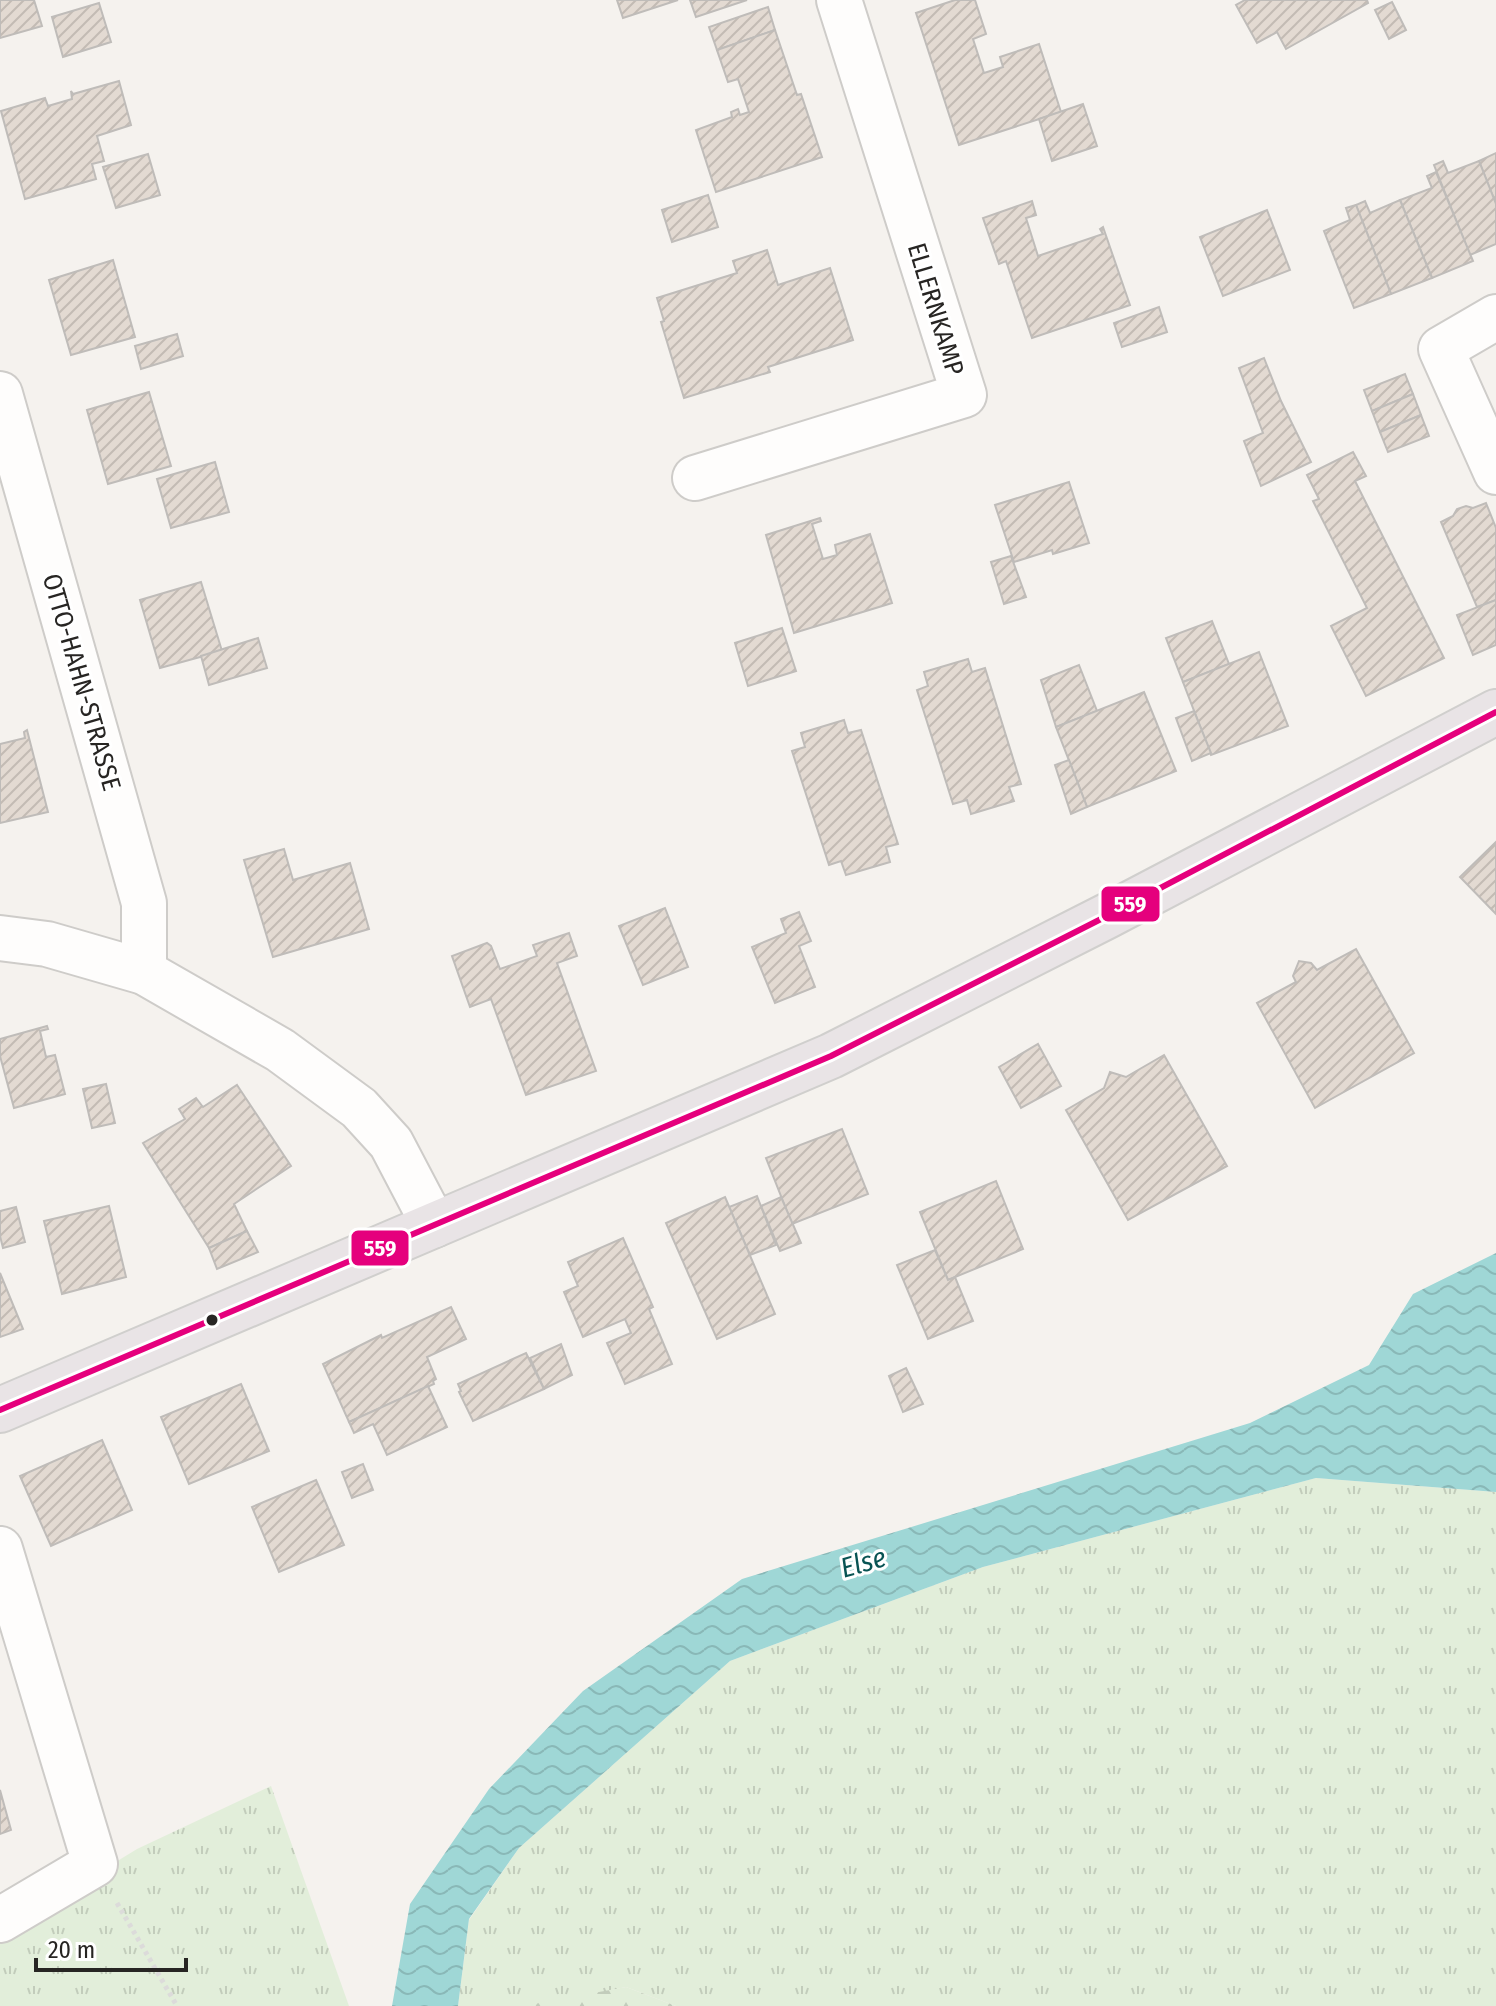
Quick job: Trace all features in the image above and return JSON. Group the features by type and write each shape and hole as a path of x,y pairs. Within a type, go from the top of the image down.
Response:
{"main road":[{"path":"0,1410 831,1056 1107,916 1496,712"}],"street":[{"name":"ELLERNKAMP","path":"695,478 964,395 839,0"},
{"path":"1496,317 1441,349 1496,472"},
{"name":"OTTO-HAHN-STRASSE","path":"0,394 144,903 144,972"},
{"path":"0,938 47,944 144,972 280,1050 359,1108 391,1143 434,1225"},
{"path":"0,1549 95,1864 0,1920"}],"path":[{"path":"95,1864 177,2006"}],"green space":[{"path":"1316,1478 1496,1492 1496,2006 676,2006 626,1987 534,2006 458,2006 469,1920 519,1848 730,1661 983,1567"},
{"path":"271,1786 349,2006 0,2006 0,1933 137,1849"},
{"path":"626,1987 676,2006 534,2006 534,2004"}],"water":[{"name":"Else","path":"1496,1253 1496,1492 1316,1478 983,1567 730,1661 519,1848 469,1919 458,2006 392,2006 410,1904 489,1789 583,1691 742,1579 1250,1423 1369,1365 1413,1294"}],"building":[{"path":"0,0 34,0 42,26 0,38"},
{"path":"617,0 678,0 623,18"},
{"path":"690,0 747,0 696,17"},
{"path":"955,0 975,0 986,34 973,39 984,73 1003,67 1000,57 1039,44 1061,112 959,145 916,13"},
{"path":"1245,0 1367,0 1368,3 1286,49 1277,32 1257,43 1236,5"},
{"path":"1392,2 1406,30 1389,39 1375,10"},
{"path":"99,3 111,42 63,57 52,17"},
{"path":"768,7 775,30 717,50 709,27"},
{"path":"775,30 822,157 716,192 696,130 732,117 731,112 738,109 740,115 749,112 738,79 728,82 717,50"},
{"path":"119,81 131,125 97,136 104,161 92,164 96,179 25,199 1,111 45,98 48,106 72,99 71,91 73,94"},
{"path":"1083,104 1097,146 1052,161 1039,119"},
{"path":"1496,153 1496,204 1479,161"},
{"path":"148,154 160,195 116,208 103,167"},
{"path":"1443,161 1448,173 1479,161 1496,204 1496,244 1470,255 1434,165"},
{"path":"1436,172 1473,261 1432,278 1400,200 1432,188 1427,176"},
{"path":"708,195 718,227 672,242 662,210"},
{"path":"1400,200 1432,278 1391,294 1356,205 1365,201 1370,213"},
{"path":"1032,201 1036,215 1026,218 1038,256 1103,234 1100,229 1103,227 1130,305 1032,338 1006,261 999,264 983,218"},
{"path":"1356,205 1391,294 1354,308 1324,231 1350,220 1346,208"},
{"path":"1267,210 1290,270 1223,296 1200,237"},
{"path":"767,250 778,285 830,268 853,340 768,367 770,372 684,398 657,298 737,273 733,261"},
{"path":"113,260 135,337 71,355 49,280"},
{"path":"1159,307 1167,332 1122,347 1114,323"},
{"path":"177,334 183,356 141,369 135,346"},
{"path":"1264,358 1311,462 1261,486 1244,441 1263,433 1239,368"},
{"path":"1405,374 1413,394 1372,411 1364,390"},
{"path":"149,392 171,466 108,484 87,410"},
{"path":"1413,394 1421,415 1380,432 1372,411"},
{"path":"1421,415 1429,436 1388,452 1380,432"},
{"path":"1353,452 1366,476 1355,481 1444,658 1366,696 1331,626 1367,608 1313,501 1319,499 1307,475"},
{"path":"215,462 229,512 171,528 157,479"},
{"path":"1069,482 1089,543 1014,562 995,505"},
{"path":"1486,503 1496,528 1496,600 1477,607 1441,522 1453,516 1457,509"},
{"path":"820,518 821,521 812,524 823,559 837,555 835,545 870,534 892,603 794,633 766,535"},
{"path":"1011,556 1026,597 1004,604 991,562"},
{"path":"201,582 222,651 160,668 140,600"},
{"path":"1496,600 1496,645 1473,655 1457,615"},
{"path":"1212,621 1229,664 1183,682 1166,638"},
{"path":"782,628 796,671 748,686 735,643"},
{"path":"258,638 267,668 209,685 201,656"},
{"path":"1259,652 1288,726 1211,755 1183,682"},
{"path":"968,659 972,672 985,668 1021,784 1009,787 1014,801 971,814 967,800 953,804 917,690 928,686 924,672"},
{"path":"1079,665 1097,711 1056,727 1041,680"},
{"path":"1144,692 1176,771 1087,807 1056,727"},
{"path":"1194,711 1211,753 1192,761 1176,718"},
{"path":"844,720 848,733 861,730 898,844 886,847 890,862 846,875 841,861 829,865 792,751 805,747 801,733"},
{"path":"27,730 48,812 0,823 0,744 25,738 24,732"},
{"path":"1069,760 1087,807 1071,814 1055,765"},
{"path":"1496,842 1496,914 1460,877"},
{"path":"284,849 293,880 350,863 369,929 273,957 244,860"},
{"path":"665,908 688,967 643,985 619,926"},
{"path":"799,912 811,941 799,946 815,987 775,1003 752,947 786,933 781,919"},
{"path":"569,933 577,956 557,963 596,1071 526,1095 491,999 470,1007 452,956 487,943 500,969 537,956 533,945"},
{"path":"1356,949 1414,1053 1315,1108 1257,1003 1296,982 1293,976 1299,961 1311,963 1317,970"},
{"path":"47,1026 48,1029 40,1031 46,1057 55,1055 65,1094 14,1108 0,1056 0,1039"},
{"path":"1038,1044 1061,1086 1021,1108 999,1067"},
{"path":"1164,1055 1227,1166 1128,1220 1066,1110 1104,1088 1110,1072 1126,1077"},
{"path":"106,1084 115,1123 92,1128 83,1089"},
{"path":"237,1085 291,1166 234,1204 247,1231 209,1248 143,1143 185,1119 179,1109 196,1098 203,1107"},
{"path":"842,1129 868,1194 792,1224 766,1158"},
{"path":"996,1181 1023,1249 948,1280 920,1212"},
{"path":"757,1196 776,1245 750,1255 729,1207"},
{"path":"725,1197 775,1314 717,1339 666,1223"},
{"path":"781,1197 801,1243 780,1251 761,1206"},
{"path":"109,1206 126,1277 62,1294 44,1221"},
{"path":"16,1207 25,1242 3,1248 0,1211"},
{"path":"247,1231 258,1252 217,1269 209,1248"},
{"path":"623,1238 653,1307 649,1309 672,1364 625,1384 607,1343 631,1333 625,1319 583,1337 564,1292 578,1286 568,1262"},
{"path":"935,1250 948,1280 955,1277 973,1321 928,1339 897,1265"},
{"path":"0,1273 23,1329 0,1337"},
{"path":"451,1307 466,1339 427,1357 436,1379 434,1384 349,1422 323,1364 381,1335 382,1338"},
{"path":"561,1344 572,1375 544,1389 530,1358"},
{"path":"526,1353 544,1389 473,1421 458,1384"},
{"path":"906,1368 923,1404 903,1412 889,1376"},
{"path":"241,1384 269,1451 189,1484 161,1417"},
{"path":"428,1386 447,1427 387,1455 373,1424 354,1433 349,1422"},
{"path":"102,1440 132,1510 51,1546 20,1476"},
{"path":"363,1464 373,1490 352,1498 342,1472"},
{"path":"316,1480 344,1545 279,1572 252,1507"},
{"path":"0,1790 11,1830 0,1834"}],"transit line":[{"name":"559","path":"0,1410 831,1056 1107,916 1496,712"}]}
